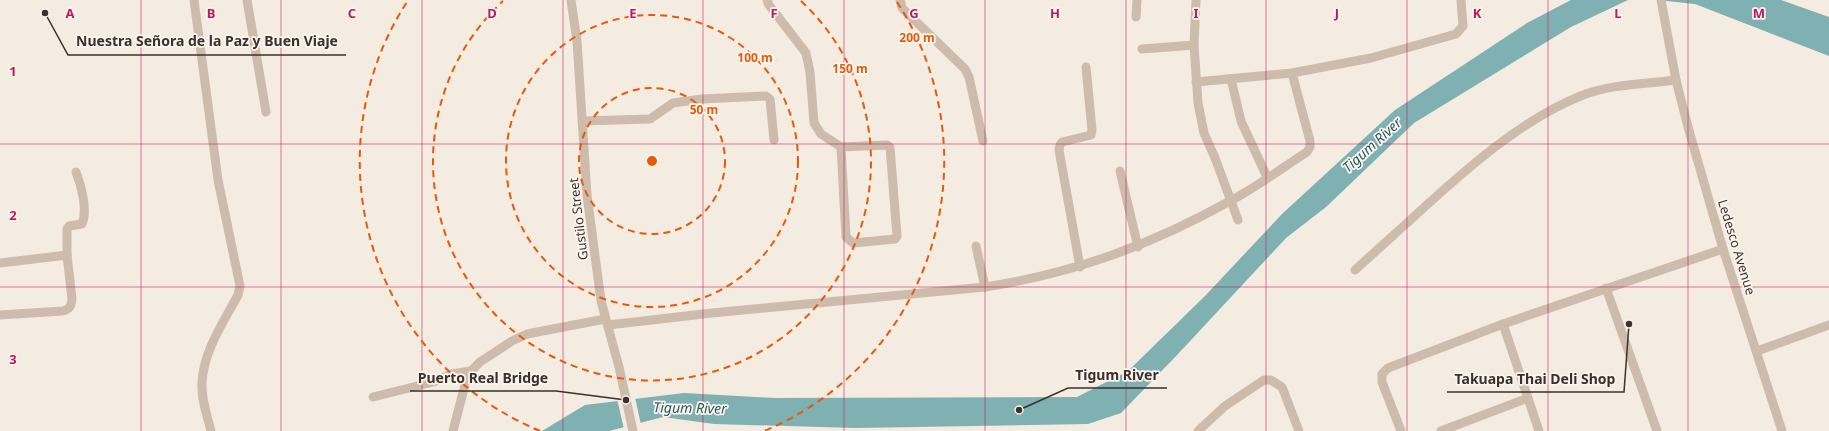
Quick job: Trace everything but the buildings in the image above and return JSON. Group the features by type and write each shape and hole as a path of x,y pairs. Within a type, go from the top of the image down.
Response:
{"street":[{"path":"194,0 218,180 240,286 238,295 212,344 205,364 202,382 203,402 211,431"},
{"path":"247,0 266,112"},
{"name":"Gustilo Street","path":"571,0 577,41 587,195 606,322 619,367 633,431"},
{"path":"767,0 806,54 810,72 814,123 821,134 841,147 887,145 890,147 897,236 895,239 853,243 846,237 841,147"},
{"path":"900,0 902,8 965,69 970,77 983,141"},
{"path":"1136,17 1137,0"},
{"path":"1196,0 1194,45 1198,103 1204,133 1238,220"},
{"path":"1196,82 1292,73 1371,58 1456,34 1463,26 1461,0"},
{"name":"Ledesco Avenue","path":"1661,0 1676,80 1723,249 1782,431"},
{"path":"1142,49 1194,45"},
{"path":"1080,267 1059,150 1062,142 1091,134 1092,130 1086,67"},
{"path":"373,397 433,382 452,374 471,371 496,351 527,334 606,322 985,287 1027,280 1080,267 1138,246 1231,201 1307,152 1310,147 1292,73"},
{"path":"1231,79 1241,121 1267,178"},
{"path":"1355,270 1472,164 1508,137 1549,112 1596,91 1676,80"},
{"path":"582,121 650,119 673,103 702,99 766,96 770,99 774,140"},
{"path":"1120,171 1138,246"},
{"path":"0,315 68,309 71,306 72,299 67,255 67,229 69,226 82,224 84,219 82,190 76,172"},
{"path":"976,246 985,287"},
{"path":"1401,431 1382,382 1382,374 1388,368 1503,324 1723,249"},
{"path":"0,263 67,255"},
{"path":"1606,288 1657,431"},
{"path":"1503,324 1539,431"},
{"path":"1757,351 1829,325"},
{"path":"453,431 471,371"},
{"path":"1198,431 1225,406 1264,380 1270,380 1282,387 1299,431"},
{"path":"1441,431 1528,398"}],"water":[{"path":"1571,0 1628,0 1571,27 1414,123 1326,207 1286,238 1121,413 1088,424 855,428 714,424 663,417 609,431 542,431 585,405 684,393 775,398 1077,397 1128,371 1205,296 1282,214 1395,110 1527,23"},
{"path":"1657,0 1781,0 1829,17 1829,56 1695,4"}],"pier":[{"path":"635,397 641,425 624,429 617,399"}],"place":[{"name":"Nuestra Señora de la Paz y Buen Viaje","path":"45,13"},
{"name":"Takuapa Thai Deli Shop","path":"1629,324"},
{"name":"Puerto Real Bridge","path":"626,400"},
{"name":"Tigum River","path":"1019,410"}]}
